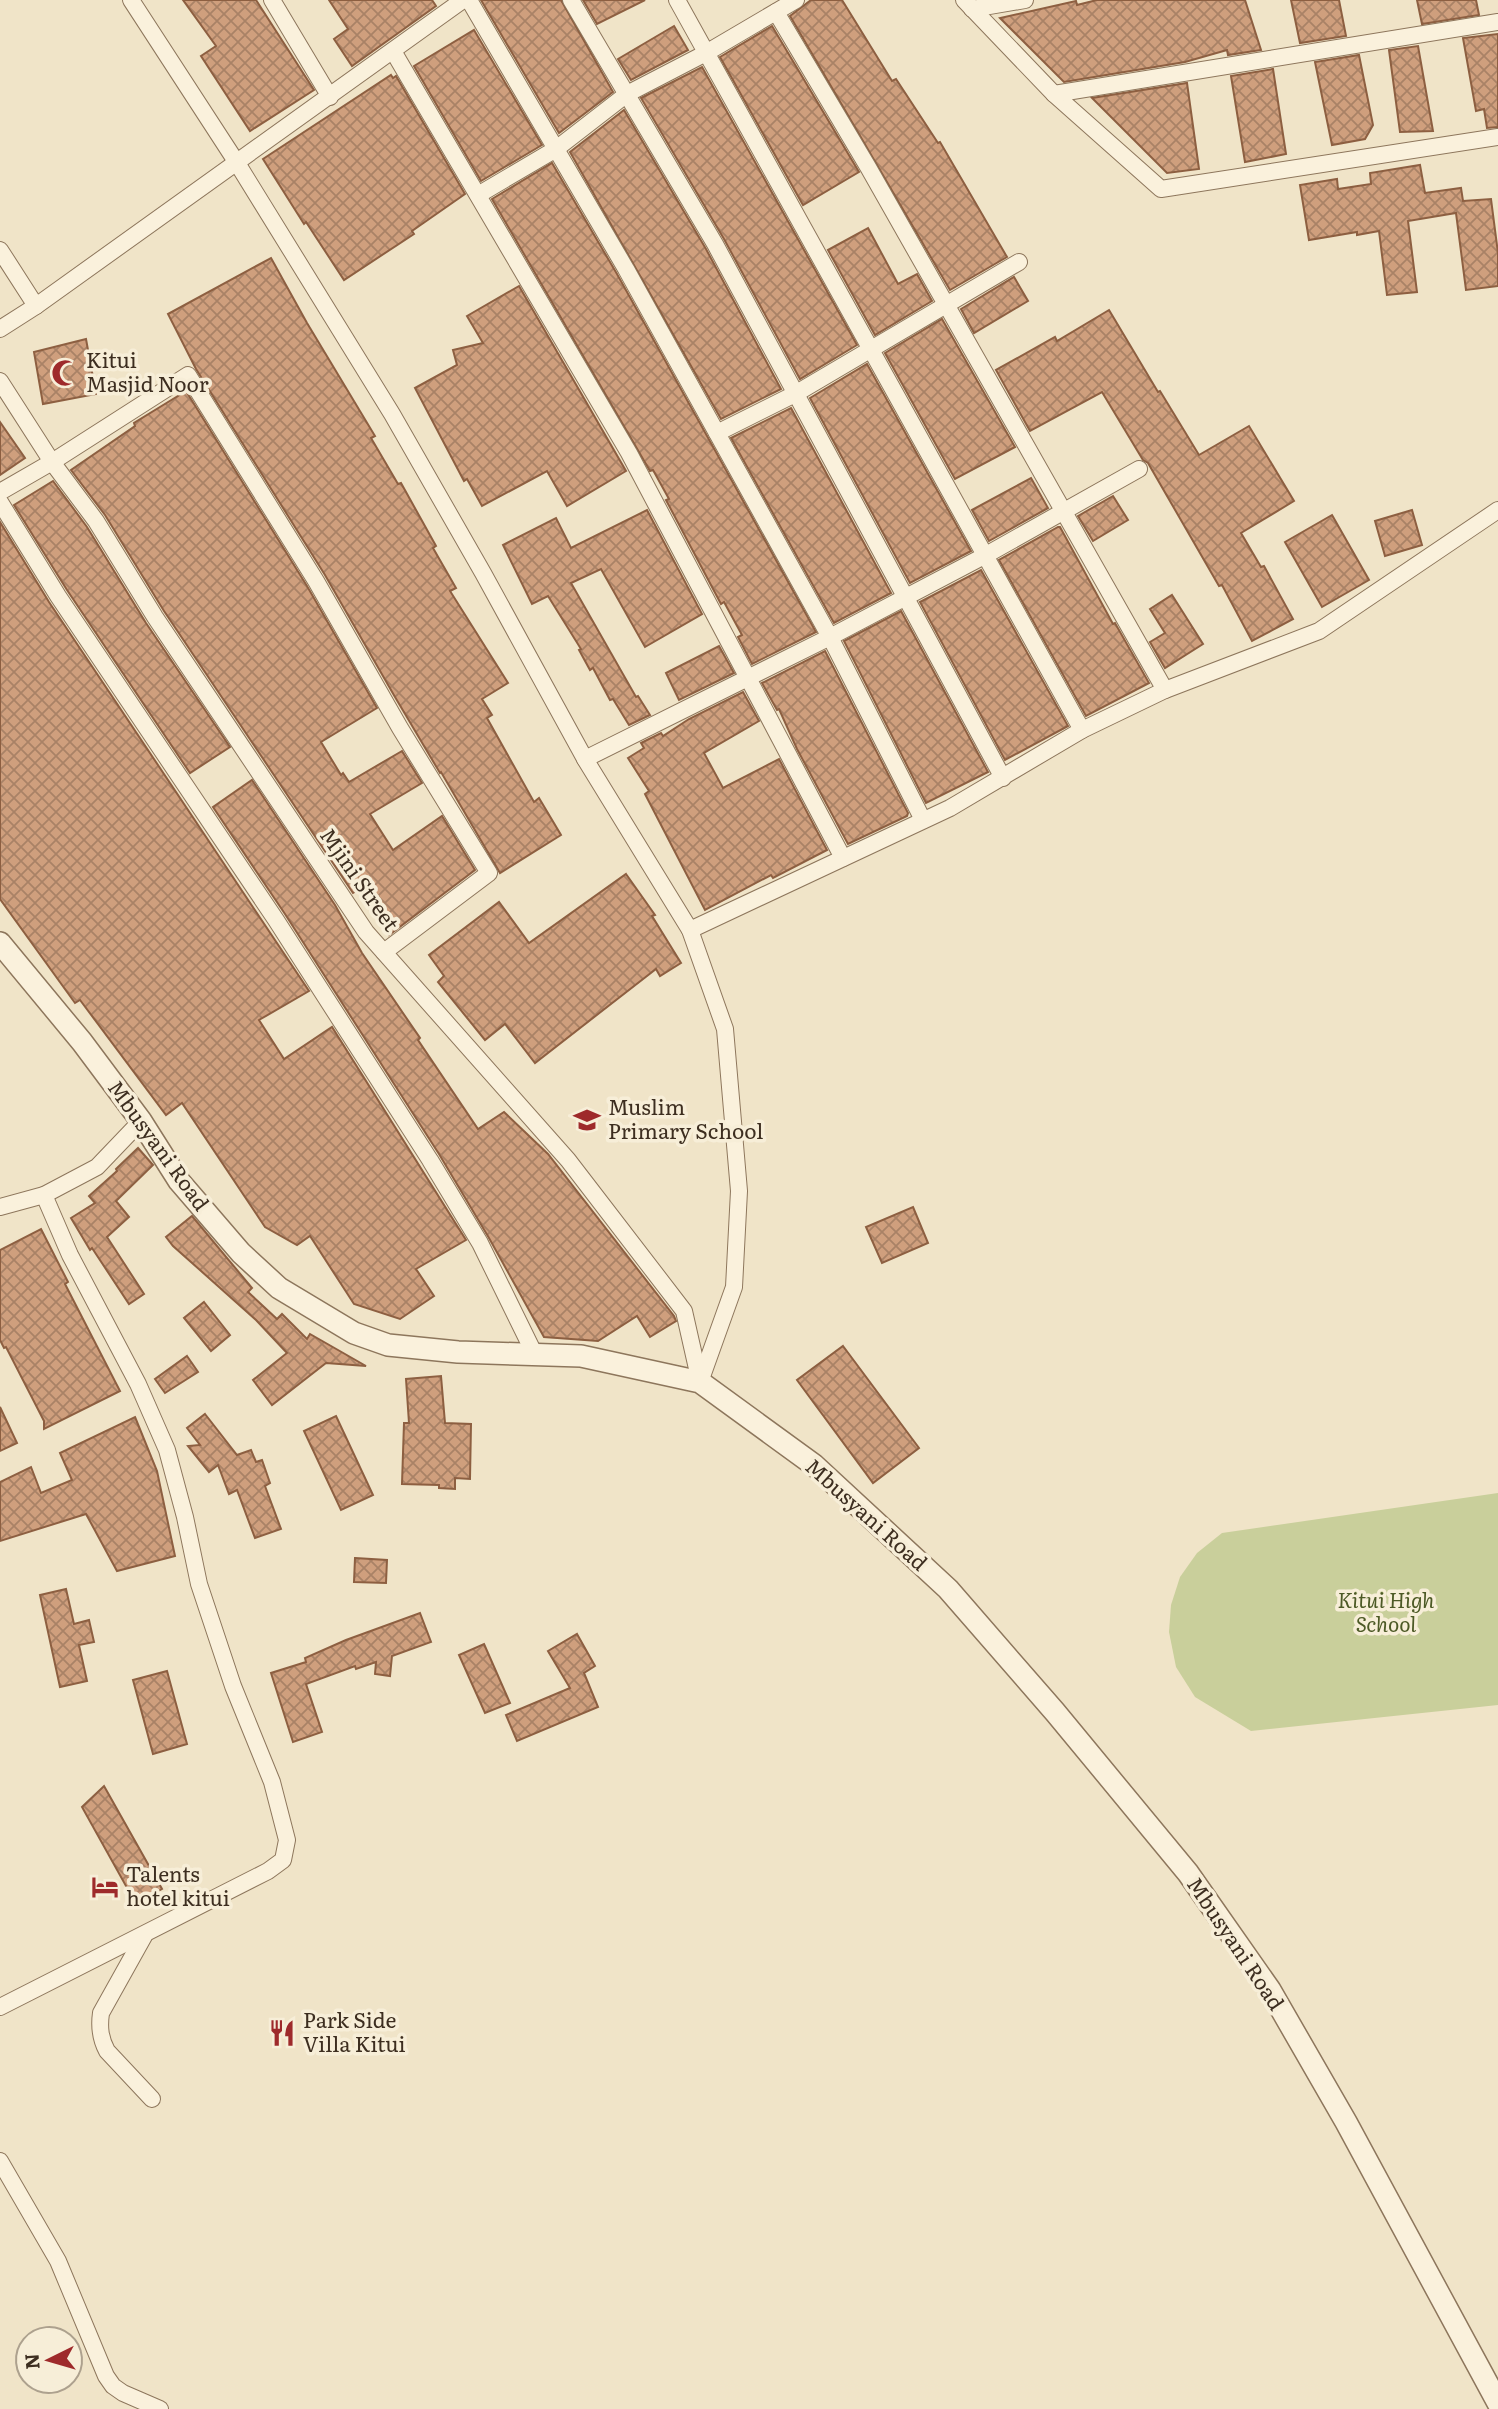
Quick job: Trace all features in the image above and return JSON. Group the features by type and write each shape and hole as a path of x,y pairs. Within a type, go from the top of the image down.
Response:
{"street":[{"path":"131,0 237,163 392,414 585,759 690,930 725,1029 739,1191 734,1287 700,1382"},
{"path":"272,0 330,97"},
{"path":"0,328 36,306 463,0"},
{"path":"469,0 626,269 830,637 923,820"},
{"path":"571,0 715,244 1003,778"},
{"path":"677,0 1082,730"},
{"path":"478,195 556,149 627,94 706,53 796,0"},
{"path":"968,4 1025,0"},
{"path":"968,4 1054,94 1161,189 1498,137"},
{"path":"776,12 868,167 1165,690"},
{"path":"1054,94 1498,22"},
{"path":"393,51 629,453 843,858"},
{"path":"0,250 36,306"},
{"path":"717,433 795,394 1020,262"},
{"path":"0,492 188,375 316,582 400,728 489,873 384,952"},
{"name":"Mjini Street","path":"0,381 52,462 96,521 155,617 366,932 568,1160 684,1311 700,1382"},
{"path":"585,759 749,680 1064,513 1139,469"},
{"path":"0,502 58,596 284,931 430,1160 480,1243 535,1355"},
{"path":"690,930 923,820 1003,778 1082,730 1165,690 1319,631 1498,510"},
{"name":"Mbusyani Road","path":"0,943 82,1042 141,1121 179,1181 241,1253 279,1288 354,1333 388,1345 458,1352 581,1356 700,1382 814,1465 948,1589 1055,1712 1188,1873 1270,1990 1346,2123 1498,2403"},
{"path":"0,1207 44,1195 97,1167 141,1121"},
{"path":"0,2007 268,1871 283,1860 287,1840 272,1783 233,1686 199,1584 167,1450 138,1384 70,1255 44,1195"},
{"path":"144,1936 101,2013 100,2024 102,2043 107,2051 152,2099"},
{"path":"0,2161 58,2261 113,2386 160,2409"}],"green space":[{"name":"Kitui High School","path":"1498,1493 1498,1705 1251,1731 1195,1697 1176,1667 1169,1632 1171,1605 1180,1577 1197,1553 1222,1533"}],"building":[{"path":"183,0 256,0 314,90 250,131 201,56 216,46"},
{"path":"329,0 432,0 436,6 352,66 334,39 348,29"},
{"path":"481,0 561,0 613,92 559,133"},
{"path":"583,0 645,0 597,24"},
{"path":"811,0 842,0 892,81 896,79 938,143 940,142 1007,257 950,290 790,16"},
{"path":"1097,0 1245,0 1261,50 1228,55 1227,50 1185,62 1064,82 1000,18 1076,1 1077,5"},
{"path":"1291,0 1339,0 1346,36 1300,43"},
{"path":"1417,0 1476,0 1479,15 1422,24"},
{"path":"674,26 688,50 631,80 618,59"},
{"path":"772,26 859,172 803,205 720,57"},
{"path":"474,30 542,145 481,181 414,66"},
{"path":"1498,34 1498,127 1487,128 1484,109 1476,111 1463,38"},
{"path":"1418,46 1433,131 1400,132 1389,50"},
{"path":"1359,55 1373,125 1365,139 1332,145 1315,62"},
{"path":"702,67 857,345 800,379 724,239 641,98"},
{"path":"1273,69 1286,154 1245,162 1231,76"},
{"path":"391,75 393,78 396,76 465,194 412,231 414,234 344,280 263,159"},
{"path":"1187,83 1199,169 1167,173 1092,98"},
{"path":"624,110 706,249 781,389 721,419 570,152"},
{"path":"552,163 617,274 816,632 752,664 738,637 742,635 724,602 721,604 653,470 650,471 492,199"},
{"path":"1420,165 1425,193 1461,188 1463,201 1491,199 1498,253 1498,286 1466,290 1456,213 1408,221 1417,292 1387,295 1379,231 1309,240 1300,185 1337,179 1338,189 1371,184 1370,173"},
{"path":"868,228 898,284 917,274 932,301 875,335 828,250"},
{"path":"271,258 375,436 371,438 398,484 401,483 436,546 433,548 456,588 450,591 508,683 482,699 492,715 487,718 534,802 539,798 561,835 500,873 325,575 196,369 168,314"},
{"path":"1014,277 1028,301 974,333 961,309"},
{"path":"519,286 626,471 567,506 547,471 482,506 467,479 464,481 415,388 457,365 453,350 483,343 467,316"},
{"path":"1109,310 1199,455 1249,426 1294,501 1241,533 1261,567 1264,566 1293,619 1252,641 1222,585 1219,586 1148,463 1143,460 1102,392 1030,431 996,370 1055,337 1057,341"},
{"path":"942,319 1015,447 955,479 885,353"},
{"name":"Kitui Masjid Noor","path":"86,339 96,394 43,404 34,352"},
{"path":"867,364 971,551 910,583 810,398"},
{"path":"186,391 307,586 377,708 321,742 341,775 343,773 349,782 402,751 422,783 370,814 393,850 442,816 475,870 389,935 358,890 353,893 164,611 105,515 71,470 135,426 134,423"},
{"path":"791,408 891,593 834,623 731,438"},
{"path":"0,422 25,458 0,475"},
{"path":"1031,478 1048,508 989,541 972,510"},
{"path":"53,481 87,527 146,623 230,747 190,773 67,590 14,505"},
{"path":"1113,496 1128,520 1093,541 1078,516"},
{"path":"647,510 702,614 645,647 601,569 571,583 636,697 638,696 650,715 629,725 613,699 610,700 593,668 590,670 579,650 581,649 548,596 532,604 503,545 556,518 571,548"},
{"path":"1412,510 1422,545 1385,556 1375,521"},
{"path":"1332,515 1369,580 1322,607 1285,542"},
{"path":"0,522 49,602 309,991 259,1020 284,1059 332,1027 466,1240 416,1269 434,1296 400,1319 354,1304 310,1236 297,1245 265,1227 182,1103 166,1115 80,1000 75,1003 0,899"},
{"path":"1058,527 1149,683 1086,716 999,560"},
{"path":"981,570 1068,726 1005,760 920,602"},
{"path":"1172,595 1203,644 1165,668 1150,642 1165,633 1150,609"},
{"path":"901,611 988,772 926,803 844,641"},
{"path":"719,646 734,673 679,700 666,673"},
{"path":"825,651 908,813 907,816 848,844 797,749 779,709 777,710 762,683"},
{"path":"743,692 759,721 704,753 723,788 779,759 827,850 773,878 771,875 705,910 645,794 649,791 628,758 644,748 641,743 661,733 663,736 689,719"},
{"path":"252,780 478,1129 504,1112 548,1154 676,1321 650,1337 637,1316 598,1341 544,1337 439,1154 213,807"},
{"path":"626,874 655,915 652,916 681,963 660,976 656,969 535,1063 505,1024 485,1040 438,982 444,976 429,955 499,902 529,943"},
{"path":"138,1148 153,1165 116,1201 129,1217 107,1237 144,1294 129,1304 92,1248 90,1250 71,1218 95,1203 89,1196"},
{"path":"913,1207 928,1243 882,1263 866,1227"},
{"path":"192,1216 252,1288 248,1292 277,1319 282,1314 307,1339 310,1334 366,1366 326,1363 272,1405 253,1380 287,1353 256,1320 166,1237"},
{"path":"41,1229 68,1282 65,1284 120,1391 44,1429 44,1421 0,1340 0,1250"},
{"path":"204,1302 230,1335 211,1351 184,1318"},
{"path":"843,1346 919,1448 873,1483 797,1380"},
{"path":"187,1356 198,1372 165,1393 155,1379"},
{"path":"441,1376 445,1423 471,1424 470,1479 455,1478 455,1489 439,1488 439,1485 402,1484 404,1423 409,1423 406,1379"},
{"path":"0,1407 17,1443 0,1451"},
{"path":"205,1414 237,1455 251,1450 256,1462 262,1460 270,1483 265,1486 281,1529 255,1538 237,1490 229,1494 218,1465 209,1472 188,1446 200,1445 187,1428"},
{"path":"336,1416 373,1495 341,1510 304,1431"},
{"path":"135,1417 157,1471 175,1556 117,1571 86,1514 0,1541 0,1482 31,1467 41,1493 72,1480 60,1453"},
{"path":"355,1558 387,1560 386,1583 354,1582"},
{"path":"66,1589 74,1624 89,1620 94,1642 79,1645 87,1681 60,1687 40,1595"},
{"path":"420,1613 431,1642 392,1656 390,1676 375,1674 376,1662 356,1669 355,1666 306,1684 322,1732 293,1742 271,1673 306,1662 305,1658 346,1640"},
{"path":"577,1634 595,1666 584,1673 598,1707 517,1741 506,1715 570,1688 548,1651"},
{"path":"484,1644 510,1703 485,1713 459,1655"},
{"path":"167,1671 187,1744 153,1754 133,1680"},
{"path":"104,1786 162,1889 136,1904 82,1807"}],"place":[{"name":"Kitui Masjid Noor","path":"65,373"},
{"name":"Muslim Primary School","path":"587,1120"},
{"name":"Talents hotel kitui","path":"105,1887"},
{"name":"Park Side Villa Kitui","path":"282,2033"}]}
